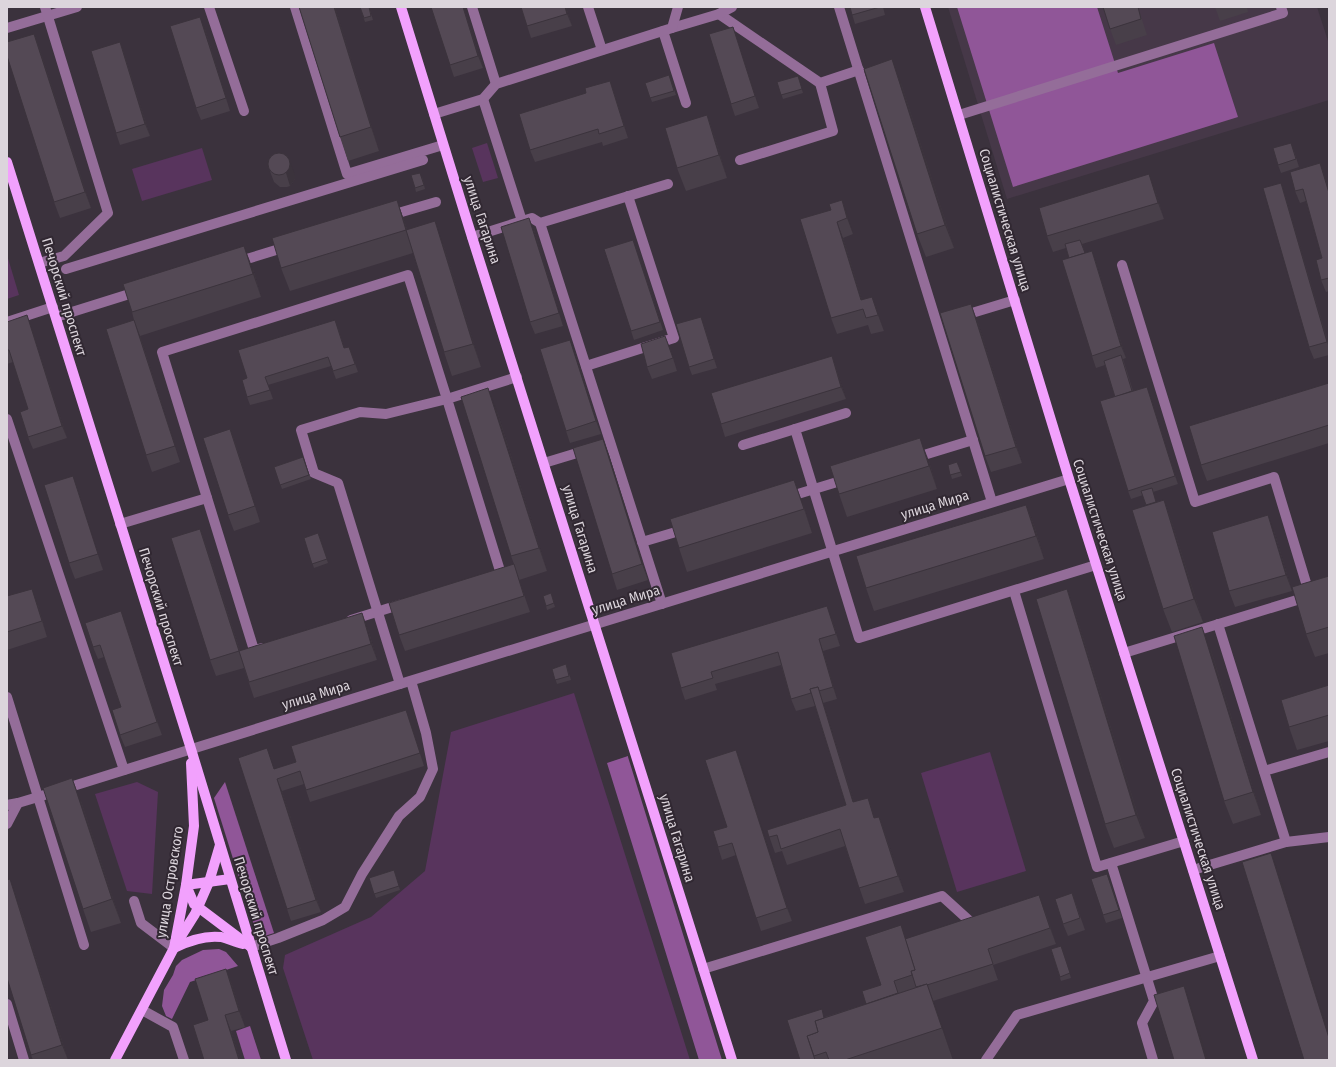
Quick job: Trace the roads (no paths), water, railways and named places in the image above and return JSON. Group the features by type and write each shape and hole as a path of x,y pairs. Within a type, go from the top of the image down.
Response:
{"main road":[{"name":"улица Гагарина","path":"401,7 472,237 732,1060"},
{"name":"Социалистическая улица","path":"925,7 1096,566 1253,1060"},
{"name":"Печорский проспект","path":"7,162 191,749 286,1060"},
{"name":"улица Островского","path":"115,1060 174,948 186,886 194,826 191,749"},
{"path":"174,948 198,907 209,882 220,844"},
{"path":"230,879 186,886 194,904 251,947"},
{"name":"улица Островского","path":"174,948 191,940 220,937 251,947"}],"street":[{"path":"7,28 46,11 77,7"},
{"path":"209,7 244,111"},
{"path":"295,7 347,174 443,144"},
{"path":"472,7 496,84"},
{"path":"588,7 602,50"},
{"path":"678,7 668,30 686,103"},
{"path":"434,114 484,99 496,84 718,14 732,7"},
{"path":"839,7 944,322 973,440 992,502"},
{"path":"959,115 1283,13 1281,7"},
{"path":"39,264 64,256 108,213 46,11"},
{"path":"718,14 820,83 833,131 740,160"},
{"path":"820,83 860,70"},
{"path":"484,99 522,221"},
{"path":"66,269 423,160"},
{"path":"540,223 668,184"},
{"path":"586,366 674,338 628,196"},
{"path":"375,220 436,202"},
{"path":"472,237 532,218 540,223 586,366 603,445 642,542 662,604"},
{"path":"224,266 300,243"},
{"path":"1122,265 1195,502 1274,478 1310,596 1124,653"},
{"path":"269,646 254,650 162,352 408,275 501,574 486,578"},
{"path":"7,322 55,312 148,289"},
{"path":"944,322 1015,300"},
{"path":"400,684 338,482 314,473 301,430 360,412 386,414 447,399 517,377"},
{"path":"743,445 846,413"},
{"path":"7,419 124,770"},
{"path":"795,429 859,638 1096,566"},
{"path":"904,461 973,440"},
{"path":"544,463 603,445"},
{"path":"776,501 859,475"},
{"name":"улица Мира","path":"7,805 38,797 411,680 1069,479"},
{"path":"120,524 207,498"},
{"path":"642,542 694,526"},
{"path":"1014,590 1097,867 1184,840"},
{"path":"342,623 414,601"},
{"path":"1218,624 1286,842"},
{"path":"251,947 323,920 345,907 362,874 399,816 420,797 433,769 426,732 411,680"},
{"path":"7,697 84,946"},
{"path":"1264,771 1329,752"},
{"path":"7,824 18,803"},
{"path":"1193,870 1286,842 1329,837"},
{"path":"1111,863 1154,1001 1142,1023 1153,1060"},
{"path":"703,969 942,896 974,925"},
{"path":"134,901 141,923 174,948"},
{"path":"986,1060 1017,1015 1220,956"},
{"path":"7,1004 24,1060"},
{"path":"142,1010 174,1027 184,1060"}]}
